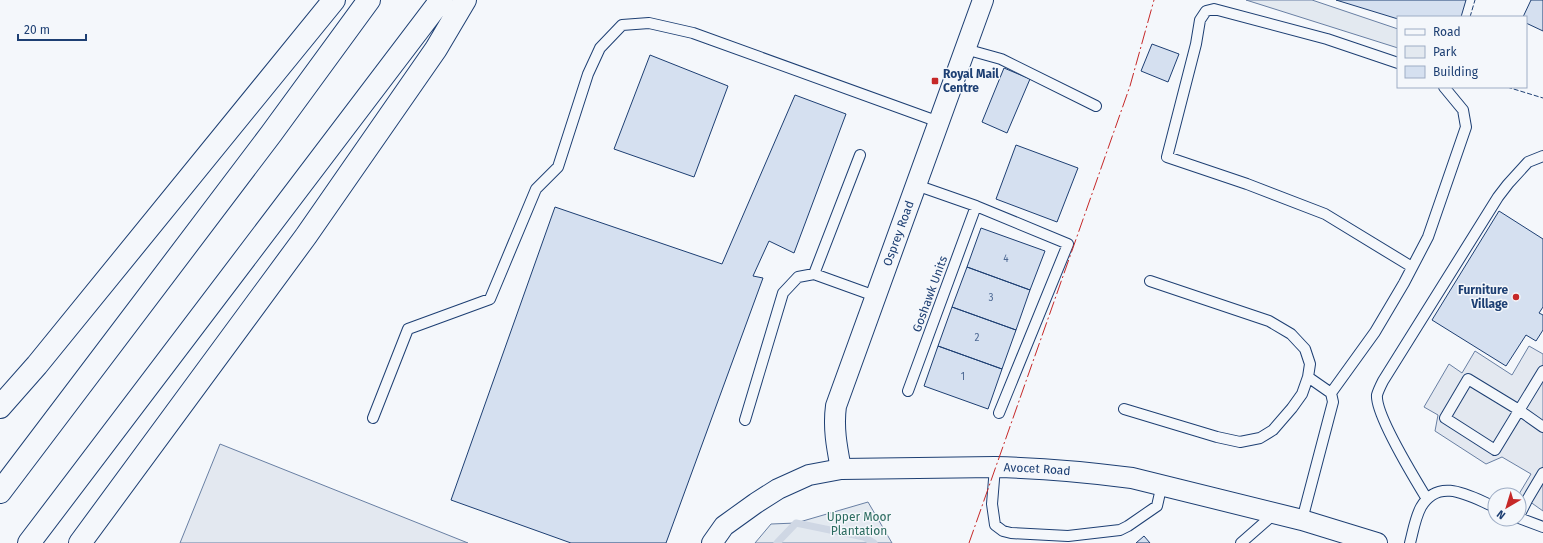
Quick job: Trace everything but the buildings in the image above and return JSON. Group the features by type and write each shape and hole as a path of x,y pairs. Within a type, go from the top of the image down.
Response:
{"highway":[{"path":"0,406 37,365 334,0"},
{"path":"0,492 271,134 369,0"},
{"path":"29,543 441,0"},
{"path":"80,543 306,236 436,49 465,0"}],"street":[{"name":"Osprey Road","path":"841,469 834,421 836,406 983,0"},
{"name":"Avocet Road","path":"712,543 724,526 778,489 809,475 841,469 995,467 1016,467 1105,474 1132,478 1162,484 1302,520 1347,539 1377,543"}],"lane":[{"path":"1397,63 1327,39 1214,9 1206,11 1200,20 1196,44 1167,157 1247,184 1325,214 1412,267"},
{"path":"373,418 408,329 490,299 536,189 558,167 588,74 600,48 622,25 649,23 693,33 939,122"},
{"path":"965,49 1001,59 1096,106"},
{"path":"1331,393 1375,332 1404,283 1428,236 1466,127 1463,110 1445,88"},
{"path":"814,274 860,155"},
{"path":"1427,499 1401,455 1380,410 1377,396 1383,381 1498,197 1528,162 1543,156"},
{"path":"916,185 976,206 1068,244 999,413"},
{"name":"Goshawk Units","path":"908,391 976,206"},
{"path":"745,420 783,293 798,277 814,274 875,296"},
{"path":"1124,409 1217,437 1240,442 1260,438 1272,430 1292,408 1302,394 1308,377 1310,364 1305,349 1291,334 1268,321 1150,281"},
{"path":"1543,371 1519,410 1495,450 1445,418 1468,379 1519,410 1543,427"},
{"path":"1302,520 1333,402 1331,393 1308,377"},
{"path":"995,467 992,504 995,525 1003,531 1011,533 1068,536 1120,530 1157,506 1162,484"},
{"path":"1527,500 1543,473"},
{"path":"1410,543 1420,508 1427,499 1440,491 1450,490 1487,504"},
{"path":"1241,543 1274,514"},
{"path":"1527,520 1543,527"}],"green space":[{"path":"1246,0 1312,0 1397,29 1397,48"},
{"name":"Upper Moor Plantation","path":"868,502 892,543 755,543 771,524 796,523"}],"shaded area":[{"path":"1529,346 1543,354 1543,511 1527,500 1527,487 1523,487 1531,474 1502,457 1486,464 1435,431 1438,415 1424,407 1449,364 1462,373 1475,351 1512,375"},
{"path":"220,444 468,543 180,543"}],"waterway":[{"path":"777,543 796,523 864,537 874,543"}],"fence":[{"path":"1470,16 1475,0"},
{"path":"1510,88 1543,98"}],"power":[{"path":"969,543 1130,86 1154,0"}],"place":[{"name":"Royal Mail Centre","path":"935,81"},
{"name":"Furniture Village","path":"1516,297"}]}
